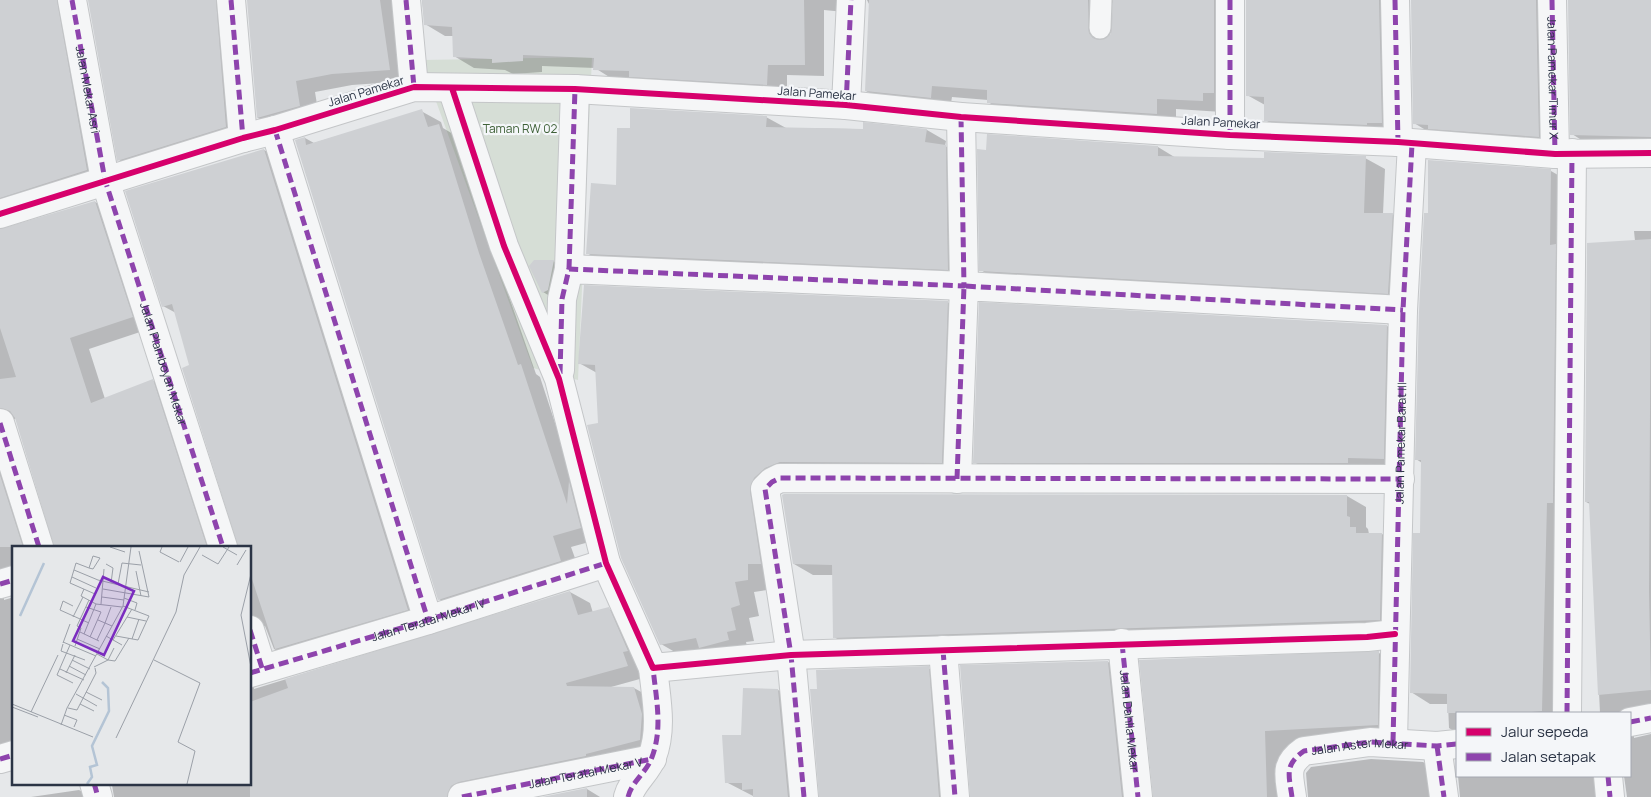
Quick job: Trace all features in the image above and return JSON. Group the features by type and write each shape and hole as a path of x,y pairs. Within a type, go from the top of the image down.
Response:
{"street":[{"name":"Jalan Mekar Asri","path":"72,0 105,180"},
{"path":"230,0 243,138"},
{"path":"406,0 414,88"},
{"path":"846,105 851,0"},
{"path":"1230,0 1230,135"},
{"name":"Jalan Pamekar Barat III","path":"1393,742 1404,310 1405,143 1396,0"},
{"name":"Jalan Pamekar Timur X","path":"1552,0 1564,153 1567,712"},
{"name":"Jalan Pamekar","path":"0,214 105,180 414,88 576,89 846,105 961,117 1230,135 1564,153 1651,153"},
{"path":"452,88 504,246 559,378 606,563 654,668 659,724 652,759 630,788 628,797"},
{"path":"559,378 562,299 569,269 576,89"},
{"path":"956,479 964,286 961,117"},
{"path":"275,130 428,620"},
{"name":"Jalan Plamboyan Mekar","path":"105,180 223,546"},
{"path":"569,269 964,286 1404,310"},
{"path":"0,424 39,546"},
{"path":"804,797 791,654 766,489 772,482 780,478 1400,480"},
{"name":"Jalan Teratai Mekar IV","path":"256,670 428,620 606,563"},
{"path":"654,668 791,654 1367,637 1395,634"},
{"path":"251,637 256,670"},
{"name":"Jalan Dahlia Mekar","path":"1122,643 1138,797"},
{"path":"943,650 955,797"},
{"path":"1631,722 1651,718"},
{"name":"Jalan Aster Mekar","path":"1292,797 1288,767 1295,757 1304,751 1370,742 1447,745"},
{"path":"1444,797 1447,745"},
{"name":"Jalan Teratai Mekar V","path":"462,797 652,759"},
{"path":"1608,777 1610,797"},
{"path":"94,784 98,797"}],"lane":[{"path":"1100,28 1101,0"}],"green space":[{"name":"Taman RW 02","path":"592,57 578,380 533,368 421,60"}],"building":[{"path":"0,0 57,0 87,170 0,198"},
{"path":"88,0 216,0 226,127 117,161"},
{"path":"247,0 380,0 390,70 332,74 296,81 300,106 257,118"},
{"path":"422,0 804,0 805,65 768,65 767,85 629,77 629,71 593,70 594,58 523,55 523,61 492,63 492,59 453,57 452,27 424,25"},
{"path":"869,0 1088,0 1089,33 1093,38 1100,40 1111,34 1113,0 1214,0 1214,93 1203,93 1203,101 1157,99 1157,114 987,103 987,90 932,86 931,98 865,91"},
{"path":"1246,0 1379,0 1382,123 1367,123 1367,125 1264,121 1264,97 1246,96"},
{"path":"1411,0 1536,0 1539,137 1428,129 1428,125 1413,124"},
{"path":"1568,0 1651,0 1651,137 1570,135"},
{"path":"630,108 767,116 766,127 863,129 863,122 927,129 925,142 946,145 948,270 586,254 591,183 616,185 617,128 630,128"},
{"path":"422,109 428,127 439,124 479,253 518,365 521,364 567,504 569,481 581,528 553,536 561,561 438,600 295,140 305,137 306,145"},
{"path":"987,134 1158,146 1158,156 1264,158 1264,152 1366,156 1364,213 1393,213 1388,294 979,271 977,149 986,150"},
{"path":"264,149 408,610 275,649 251,576 251,546 238,546 182,368 189,365 172,304 162,307 125,191"},
{"path":"1428,160 1551,169 1550,245 1556,244 1553,503 1547,503 1542,711 1447,713 1447,694 1410,693 1413,533 1420,533 1421,460 1415,460 1419,311 1424,213 1428,213"},
{"path":"95,201 133,317 70,338 91,403 153,379 207,546 54,546 15,418 10,411 0,408 0,379 16,377 0,328 0,229"},
{"path":"1651,239 1649,591 1651,690 1598,695 1589,502 1585,502 1587,243"},
{"path":"534,260 554,260 548,290 542,293 529,266"},
{"path":"584,285 948,301 942,463 780,462 765,468 754,478 750,491 761,564 748,564 748,580 735,582 740,605 731,608 736,630 727,632 729,640 699,648 696,638 660,645 621,558 587,425 598,423 595,365 578,364"},
{"path":"979,302 1387,325 1384,459 1348,458 1348,463 973,463"},
{"path":"0,475 23,546 0,547"},
{"path":"782,495 1347,495 1347,516 1350,517 1350,527 1356,527 1356,533 1382,533 1380,620 833,638 832,565 793,564"},
{"path":"570,591 578,615 609,607 628,651 623,652 628,666 566,683 567,686 634,687 642,714 640,740 586,754 586,756 459,782 451,786 447,797 250,797 251,702 288,688 285,679"},
{"path":"1379,651 1378,725 1265,731 1267,797 1153,797 1139,660"},
{"path":"1108,661 1122,797 970,797 960,665"},
{"path":"929,666 939,797 819,797 810,689 817,689 816,670"},
{"path":"743,688 778,689 788,797 753,797 753,789 742,790 742,783 725,783 722,735 741,735"},
{"path":"587,788 587,797 542,797"}],"marked path":[{"path":"72,0 105,180 223,546"},
{"path":"231,0 243,138"},
{"path":"406,0 414,87"},
{"path":"846,105 851,0"},
{"path":"1230,0 1230,135"},
{"path":"1395,0 1398,142"},
{"path":"1552,0 1555,154"},
{"path":"569,269 575,89"},
{"path":"560,374 562,299 569,269 964,286 961,117"},
{"path":"275,130 428,620"},
{"path":"1393,742 1403,310 1412,144"},
{"path":"1567,712 1572,153"},
{"path":"957,479 964,286 1403,310"},
{"path":"0,423 39,546"},
{"path":"804,797 791,655 765,489 772,482 780,478 1400,479"},
{"path":"251,673 428,620 606,563"},
{"path":"0,584 12,581"},
{"path":"251,633 262,668"},
{"path":"1122,643 1138,797"},
{"path":"943,650 955,797"},
{"path":"628,797 633,786 650,762 655,746 658,713 653,668"},
{"path":"1631,722 1651,718"},
{"path":"1292,797 1289,771 1293,761 1304,751 1370,742 1437,746 1456,744"},
{"path":"1437,746 1444,797"},
{"path":"0,759 12,756"},
{"path":"462,797 652,759"},
{"path":"1608,777 1610,797"},
{"path":"94,784 98,797"}],"cycle path":[{"path":"0,214 414,87 575,89 846,105 961,117 1230,135 1398,142 1555,154 1651,153"},
{"path":"452,88 504,246 559,379 606,563 653,668 791,655 1367,637 1395,634"}]}
